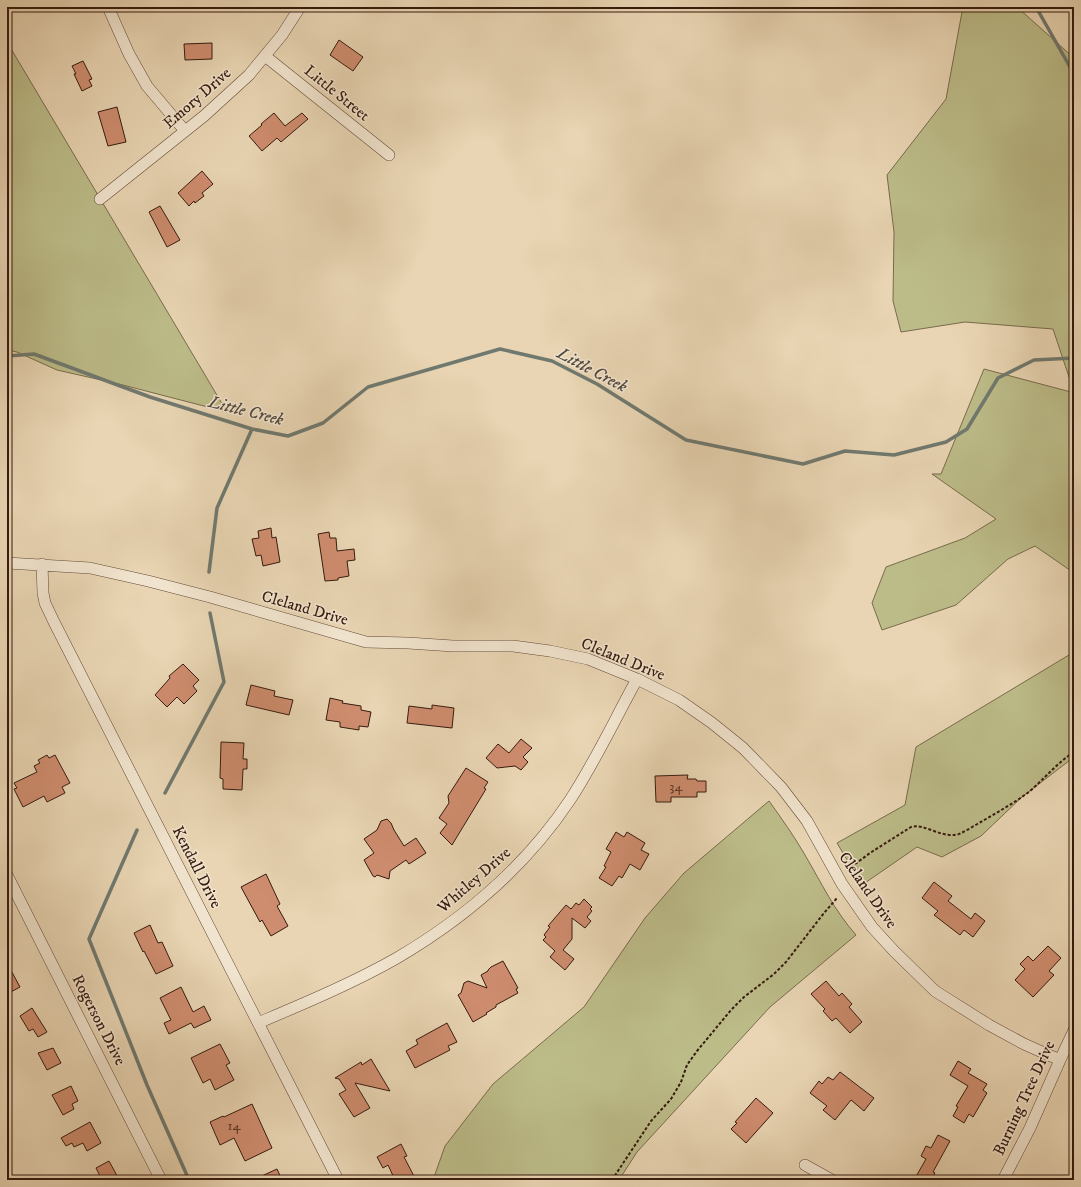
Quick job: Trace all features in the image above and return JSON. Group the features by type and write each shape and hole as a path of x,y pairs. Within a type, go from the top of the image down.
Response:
{"street":[{"path":"108,7 129,54 147,86 185,131"},
{"name":"Emory Drive","path":"100,199 185,131 249,75 282,35 300,7"},
{"name":"Little Street","path":"265,56 389,155"},
{"name":"Cleland Drive","path":"7,563 90,568 210,597 366,642 408,642 453,646 512,646 550,651 588,659 637,679 679,700 712,723 749,754 781,788 806,821 842,884 872,927 935,991 989,1025 1024,1044 1060,1060"},
{"name":"Kendall Drive","path":"42,564 45,604 338,1180"},
{"name":"Whitley Drive","path":"258,1024 397,958 432,936 471,908 507,876 540,840 569,800 589,768 637,679"},
{"name":"Rogerson Drive","path":"7,875 161,1180"},
{"name":"Burning Tree Drive","path":"1003,1180 1030,1128 1074,1030"},
{"path":"805,1165 832,1180"}],"path":[{"path":"845,872 870,853 911,827 918,826 945,835 951,835 969,829 1023,796 1060,762 1074,752"},
{"path":"612,1180 645,1131 673,1096 687,1066 702,1045 730,1010 774,974 786,962 839,896"}],"green space":[{"path":"983,7 1017,7 1074,58 1074,573 1035,546 1008,559 956,605 882,630 872,603 886,567 965,538 996,519 932,474 941,474 984,369 1071,392 1071,383 1053,329 965,322 901,332 893,301 894,232 887,175 946,99 962,12"},
{"path":"7,42 227,412 119,384 57,370 17,352 7,350"},
{"path":"1074,652 1074,757 1022,797 981,836 942,857 917,847 862,885 837,843 905,805 916,747"},
{"path":"769,801 797,841 835,906 848,926 856,935 770,1007 637,1152 619,1180 433,1180 445,1146 493,1084 584,1007 645,918 684,873"}],"building":[{"path":"339,40 363,57 353,71 330,55"},
{"path":"212,43 212,59 185,60 184,44"},
{"path":"83,61 92,79 89,80 92,86 82,91 72,66"},
{"path":"117,107 126,142 108,146 98,112"},
{"path":"274,113 285,126 302,113 308,119 281,142 277,138 262,151 249,136"},
{"path":"202,171 213,184 202,193 204,196 195,203 194,201 189,206 178,193"},
{"path":"160,206 180,240 167,247 149,212"},
{"path":"271,528 272,538 276,537 280,562 263,566 261,555 256,556 252,539 259,538 258,531"},
{"path":"329,532 330,538 336,538 337,551 354,549 355,560 347,561 349,576 338,578 338,580 325,581 318,534"},
{"path":"183,664 199,680 193,686 197,691 184,704 177,697 167,707 155,695 170,678 169,676"},
{"path":"251,685 275,691 274,696 293,700 289,715 246,705"},
{"path":"330,698 343,701 342,703 361,706 361,710 371,712 368,727 359,726 359,730 340,727 340,722 326,720"},
{"path":"432,705 454,708 452,728 407,723 409,706 432,709"},
{"path":"521,739 532,748 523,757 528,762 521,770 515,766 497,768 486,758 498,744 509,753"},
{"path":"221,742 244,743 243,759 247,759 247,769 243,769 242,790 223,789 223,779 220,778"},
{"path":"47,755 49,758 55,755 70,783 62,787 65,793 47,802 44,796 23,807 14,789 17,788 14,783 37,772 34,766 40,763 38,760"},
{"path":"466,768 488,782 484,788 486,789 452,845 440,833 447,824 439,818 449,803 448,796"},
{"path":"688,775 687,779 706,781 706,792 697,792 697,797 671,797 671,802 656,802 655,776"},
{"path":"387,819 391,823 404,846 416,838 426,853 409,864 406,860 390,871 389,879 377,875 375,877 373,876 364,860 374,853 364,839 377,830 381,821"},
{"path":"616,832 624,837 627,832 645,843 641,850 649,854 640,870 630,864 622,878 619,876 612,886 599,878 606,867 604,866 611,852 606,849"},
{"path":"266,874 280,904 277,906 288,926 271,936 262,920 260,922 241,887"},
{"path":"934,882 952,896 948,901 971,919 975,913 985,921 973,937 964,930 960,935 934,915 938,911 922,898"},
{"path":"584,899 592,907 590,909 592,911 587,917 591,921 585,928 572,918 572,939 563,950 574,959 565,970 550,957 555,951 543,940 546,937 544,935 550,927 548,926 566,905 571,909 576,903 579,905"},
{"path":"150,925 158,943 162,942 173,966 156,974 134,933"},
{"path":"1048,946 1061,958 1049,971 1054,975 1033,997 1015,980 1025,969 1020,964 1028,956 1033,961"},
{"path":"503,961 518,988 516,989 518,993 496,1005 496,1007 486,1013 487,1014 473,1022 458,995 461,993 464,983 468,981 487,988 481,975 488,971 491,967"},
{"path":"7,963 20,987 7,994"},
{"path":"826,981 839,996 842,993 852,1004 849,1007 862,1022 850,1033 836,1018 832,1021 823,1011 825,1009 811,994"},
{"path":"181,987 193,1012 204,1006 211,1020 194,1028 191,1023 169,1034 164,1023 171,1020 160,998"},
{"path":"32,1008 47,1032 38,1037 33,1029 29,1031 20,1016"},
{"path":"447,1023 457,1042 448,1046 450,1050 415,1068 406,1051 418,1044 416,1040"},
{"path":"220,1044 230,1063 226,1065 234,1080 215,1090 210,1079 203,1083 191,1058"},
{"path":"53,1048 61,1063 47,1070 38,1053"},
{"path":"371,1059 390,1091 355,1083 370,1108 354,1117 339,1094 346,1090 339,1079 335,1078 361,1062 362,1065"},
{"path":"958,1061 971,1069 968,1073 987,1084 983,1090 987,1093 973,1117 969,1114 964,1123 953,1116 958,1107 956,1106 968,1086 950,1075"},
{"path":"840,1072 874,1098 864,1111 851,1100 835,1120 823,1110 827,1106 810,1093 819,1081 822,1084 828,1077 833,1080"},
{"path":"71,1086 78,1101 72,1104 74,1109 63,1115 52,1095"},
{"path":"756,1098 773,1113 746,1143 731,1129 737,1123 735,1122"},
{"path":"252,1104 272,1148 245,1161 234,1138 220,1145 210,1122"},
{"path":"90,1122 101,1143 87,1151 83,1143 74,1147 72,1143 66,1146 61,1138"},
{"path":"938,1135 950,1141 933,1172 935,1173 931,1180 914,1180 926,1159 921,1156 926,1146 931,1148"},
{"path":"401,1144 407,1156 404,1157 416,1180 395,1180 388,1165 383,1168 377,1157"},
{"path":"109,1161 119,1180 102,1180 96,1168"},
{"path":"277,1169 282,1180 253,1180"}],"waterway":[{"path":"1036,7 1074,74"},
{"name":"Little Creek","path":"7,356 34,354 150,397 252,429 288,436 323,423 368,387 500,349 552,361 597,384 686,440 803,464 845,451 894,455 946,442 967,429 998,378 1034,360 1074,358"},
{"path":"209,572 217,508 252,429"},
{"path":"165,793 224,682 210,613"},
{"path":"137,830 89,939 147,1085 189,1180"}]}
